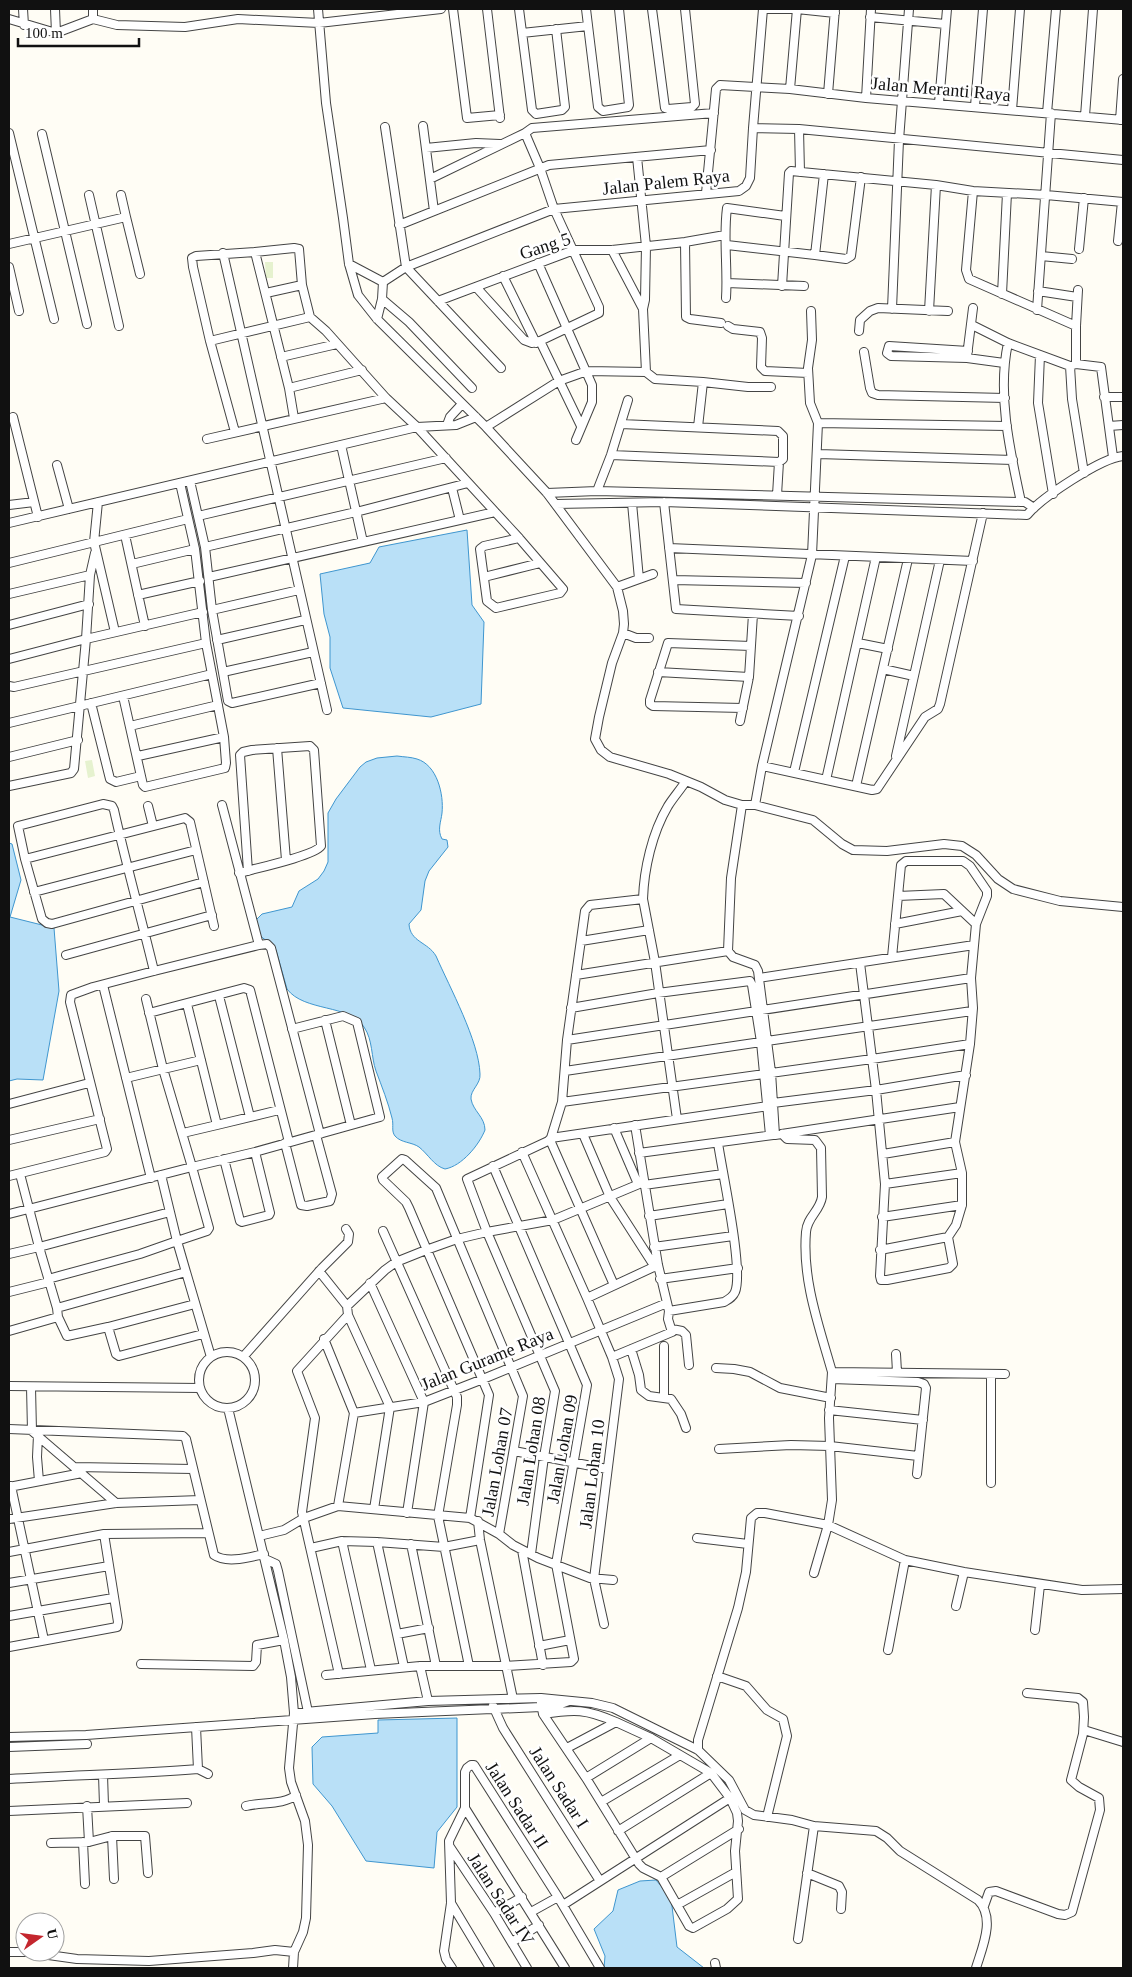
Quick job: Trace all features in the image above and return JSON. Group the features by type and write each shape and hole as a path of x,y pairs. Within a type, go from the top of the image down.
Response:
{"street":[{"path":"23,9 24,24"},
{"path":"55,9 56,34"},
{"path":"92,9 93,19"},
{"path":"318,9 326,103 349,264 358,295 377,319 486,427 547,493 617,587 623,611 623,633 607,680 595,739 596,744 601,750 610,757 653,769 725,800 742,805 755,805 813,820 842,844 853,850 887,851 957,844 972,850 988,870 1004,884 1023,892 1060,901 1123,907"},
{"path":"355,9 356,19"},
{"path":"9,19 56,34 93,19 116,25 185,27 238,19 319,23 356,19 388,12 441,9"},
{"path":"454,9 467,118 500,118 487,9"},
{"path":"519,9 532,110 536,114 562,110 565,107 556,29"},
{"path":"586,9 598,107 602,111 628,107 630,105 619,9"},
{"path":"652,9 665,108 668,109 692,107 696,104 685,9"},
{"name":"Jalan Palem Raya","path":"383,282 406,267 554,209 641,199 739,191 748,183 763,9 797,9"},
{"path":"790,89 797,9 835,11 828,94"},
{"path":"892,309 896,181 909,9"},
{"path":"939,103 947,9"},
{"path":"975,106 983,9"},
{"path":"1012,110 1020,9"},
{"path":"1037,310 1046,195 1056,9"},
{"path":"1085,116 1093,9"},
{"path":"866,98 870,13 908,21 945,24"},
{"path":"522,33 588,26"},
{"path":"1121,120 1123,79"},
{"name":"Jalan Meranti Raya","path":"714,114 716,89 724,84 1121,120"},
{"path":"588,108 598,107"},
{"path":"430,178 532,128 714,114 706,193"},
{"path":"423,126 434,211"},
{"path":"385,127 406,267 501,368"},
{"path":"753,128 799,129 1123,160"},
{"path":"799,129 800,172"},
{"path":"9,133 54,319"},
{"path":"476,287 524,340 530,343 538,342 596,315 600,310 554,209 540,168 525,133"},
{"path":"42,134 87,324"},
{"path":"426,148 476,143 500,144"},
{"path":"399,225 540,168 565,163 711,150"},
{"path":"636,157 646,246 645,300 643,309 646,372"},
{"path":"782,286 789,173 793,170 936,185 973,191 1123,202 1118,241"},
{"path":"815,255 824,174"},
{"path":"727,245 846,259 851,256 861,177"},
{"path":"929,311 936,185"},
{"path":"973,191 966,275 972,282 1076,326"},
{"path":"726,192 726,298"},
{"path":"1002,294 1007,193"},
{"path":"88,195 119,326"},
{"path":"121,195 140,274"},
{"path":"1080,249 1084,198"},
{"path":"727,208 786,216"},
{"path":"9,244 126,217"},
{"name":"Gang 5","path":"438,301 574,250 612,250 686,242 725,235"},
{"path":"686,242 686,317 725,324 733,329 760,332 762,338 761,366 763,370 808,373"},
{"path":"235,432 210,341 192,258 224,253 299,249 302,285 310,317 362,370 386,398 446,458 519,538 563,589 562,593 496,608 487,601 480,550 482,547 519,538"},
{"path":"612,250 643,309"},
{"path":"255,252 289,388 294,418"},
{"path":"224,253 305,620 327,710"},
{"path":"1041,256 1072,259"},
{"path":"538,263 566,328 591,379 593,396 576,440"},
{"path":"349,264 383,282 382,299 377,319"},
{"path":"9,268 19,311"},
{"path":"503,276 581,426"},
{"path":"727,283 804,286"},
{"path":"266,294 302,285"},
{"path":"1038,291 1078,293 1072,399 1084,473"},
{"path":"382,299 408,322 472,388"},
{"path":"859,331 860,320 865,314 878,308 948,311"},
{"path":"967,354 973,308"},
{"path":"755,805 762,766 812,555 818,423 810,403 808,373 812,340 811,311"},
{"path":"210,341 310,317"},
{"path":"972,325 1008,343 1040,355 1073,365 1101,367 1113,457"},
{"path":"1008,343 1004,363 1005,398 1013,460 1021,502"},
{"path":"281,357 337,344"},
{"path":"967,354 891,356 887,354 887,348 889,346 967,354 1004,363"},
{"path":"864,352 870,388 872,393 878,395 1005,398"},
{"path":"1040,355 1038,403 1053,494"},
{"path":"289,388 362,370"},
{"path":"486,427 559,381 587,371 646,372 655,379 748,387 771,387"},
{"path":"698,427 703,382"},
{"path":"1104,398 1123,397"},
{"path":"206,439 386,398"},
{"path":"597,491 611,455 628,400"},
{"path":"447,425 450,417 462,404"},
{"path":"13,417 38,517"},
{"path":"9,523 417,427 461,424 476,417"},
{"path":"818,423 1008,426"},
{"path":"621,424 780,432 783,456 779,462 777,495"},
{"path":"1109,426 1123,426"},
{"path":"341,445 363,542"},
{"path":"818,454 1013,460"},
{"path":"611,455 779,462"},
{"path":"556,504 664,502 1027,516 1034,508 1084,473 1113,457 1123,456"},
{"path":"198,516 446,458"},
{"path":"57,465 68,510"},
{"path":"190,481 205,547 216,640 228,700 231,703 321,683"},
{"path":"123,696 143,785 146,787 224,769 226,763 224,737 206,643 200,581 180,483"},
{"path":"205,547 356,512 468,483"},
{"path":"452,488 460,520"},
{"path":"547,493 597,491 1025,502 1034,508"},
{"path":"618,492 618,502"},
{"path":"9,505 34,502"},
{"path":"98,502 94,542 95,553 115,632"},
{"path":"664,502 675,607 678,610 799,616"},
{"path":"632,503 639,579"},
{"path":"209,577 495,512"},
{"path":"762,766 877,789 894,760 924,717 938,709 940,704 983,513"},
{"path":"9,563 188,519"},
{"path":"125,535 145,626"},
{"path":"669,548 908,559 972,560"},
{"path":"132,564 195,549"},
{"path":"9,786 72,772 75,764 90,575 95,553"},
{"path":"794,772 845,556"},
{"path":"826,780 876,557"},
{"path":"856,786 908,559"},
{"path":"894,760 940,560"},
{"path":"484,578 540,563"},
{"path":"617,587 653,574"},
{"path":"9,594 90,575"},
{"path":"672,580 806,583"},
{"path":"138,594 200,581"},
{"path":"212,610 299,590"},
{"path":"9,625 89,604"},
{"path":"9,659 86,638 203,612"},
{"path":"740,721 749,677 753,614"},
{"path":"216,640 305,620"},
{"path":"623,633 636,638 649,638"},
{"path":"9,686 14,687 206,643"},
{"path":"743,708 653,706 650,704 650,700 668,643 751,646"},
{"path":"858,643 888,649"},
{"path":"223,672 313,652"},
{"path":"883,670 914,676"},
{"path":"658,672 749,677"},
{"path":"9,723 212,674"},
{"path":"91,703 110,779 116,782 141,776"},
{"path":"130,726 218,705"},
{"path":"138,756 224,737"},
{"path":"9,757 78,740"},
{"path":"239,874 320,849 322,844 313,748 307,745 246,751 240,755 248,871"},
{"path":"277,748 286,860"},
{"path":"677,1119 655,962 643,899 644,880 659,823 669,805 686,782"},
{"path":"154,971 137,900 112,806 107,804 20,825 18,829 25,859 42,919 50,924 137,900 204,882"},
{"path":"222,805 259,946"},
{"path":"742,805 731,878 728,951 733,957 755,965 758,978 770,1105 776,1135"},
{"path":"148,806 152,826"},
{"path":"25,859 180,818 187,819 190,822 214,926"},
{"path":"34,892 196,850"},
{"path":"892,957 901,865 906,861 959,860 970,866 988,870"},
{"path":"860,963 883,1154 885,1184 880,1276 881,1280 887,1280 951,1267 953,1263 948,1238 956,1225 962,1205 962,1173 955,1142 970,1044 971,978 976,924 987,896 987,891 970,866"},
{"path":"898,896 944,894 976,924"},
{"path":"614,1285 551,1139 562,1102 567,1040 585,911 590,906 643,899"},
{"path":"895,924 962,911"},
{"path":"66,955 212,915"},
{"path":"581,941 649,930"},
{"path":"9,1176 105,1152 107,1149 89,1083 70,999 74,994 154,971 267,944 271,948 318,1134 332,1196 330,1201 307,1206 301,1205 273,1078 250,991 244,988 150,1013"},
{"path":"758,978 974,945"},
{"path":"576,975 728,951"},
{"path":"567,1040 971,978"},
{"path":"571,1008 658,993 748,981 752,983 760,1011"},
{"path":"103,985 151,1178"},
{"path":"219,996 250,1117"},
{"path":"9,1292 140,1254 207,1231 209,1228 146,999"},
{"path":"187,1004 217,1125"},
{"path":"565,1071 972,1011"},
{"path":"9,1214 254,1152 379,1118 381,1114 357,1022 343,1016 292,1029"},
{"path":"325,1020 351,1125"},
{"path":"562,1102 970,1044"},
{"path":"126,1078 201,1060"},
{"path":"493,1166 551,1139 966,1075"},
{"path":"9,1104 89,1083"},
{"path":"639,1153 718,1144 960,1107"},
{"path":"182,1133 279,1110"},
{"path":"9,1140 100,1118"},
{"path":"635,1125 642,1184 649,1216 656,1266 669,1311 668,1319 672,1331"},
{"path":"614,1128 642,1184"},
{"path":"583,1134 610,1197 656,1266"},
{"path":"776,1135 787,1139 815,1140 821,1148 822,1198 806,1229 810,1298 832,1376 829,1410 832,1500 828,1526 814,1573"},
{"path":"883,1154 955,1142"},
{"path":"669,1311 724,1302 735,1291 738,1268 718,1144"},
{"path":"224,1159 240,1221 242,1222 269,1215 270,1213 254,1152"},
{"name":"Jalan Lohan 10","path":"522,1152 587,1298 620,1381 594,1579 604,1624"},
{"name":"Jalan Lohan 07","path":"426,1250 406,1202 382,1177 402,1159 436,1188 456,1239 512,1367 523,1401 500,1534"},
{"name":"Jalan Lohan 09","path":"493,1166 588,1385 556,1564"},
{"name":"Jalan Lohan 08","path":"493,1166 468,1177 467,1182 556,1393 544,1457 531,1554"},
{"path":"885,1184 962,1173"},
{"path":"20,1174 58,1317 65,1335 69,1337 195,1304"},
{"path":"346,1306 396,1262 456,1239 553,1220 642,1184 723,1174"},
{"path":"161,1175 177,1241 211,1357"},
{"path":"649,1216 728,1204"},
{"path":"882,1218 962,1205"},
{"path":"9,1254 170,1212"},
{"path":"243,1357 319,1271 348,1242 349,1234 346,1229"},
{"path":"383,1231 457,1397 438,1516 469,1666"},
{"path":"654,1247 733,1236"},
{"path":"880,1250 948,1238"},
{"path":"426,1250 483,1379 488,1395 474,1520 480,1540 513,1699"},
{"path":"587,1298 656,1266"},
{"path":"660,1278 738,1268"},
{"path":"319,1271 346,1306 348,1315 390,1407 374,1509"},
{"path":"57,1308 186,1272"},
{"path":"370,1283 424,1402 407,1513"},
{"name":"Jalan Gurame Raya","path":"354,1413 424,1402 667,1303"},
{"path":"338,1674 302,1505 315,1418 297,1371 324,1339 348,1315"},
{"path":"9,1331 58,1317"},
{"path":"108,1327 116,1354 119,1356 203,1334"},
{"path":"612,1357 672,1331 682,1331 686,1334 689,1365"},
{"path":"324,1339 354,1413 338,1506"},
{"path":"664,1346 664,1397"},
{"path":"631,1349 639,1375 641,1390 649,1396 671,1399 686,1428"},
{"path":"221,1352 232,1352 243,1357 250,1364 254,1373 255,1383 252,1392 238,1406 219,1407 211,1403 204,1396 200,1388 199,1379 201,1371 211,1357 221,1352"},
{"path":"896,1354 897,1372"},
{"path":"716,1368 750,1372 780,1388 831,1398"},
{"path":"832,1376 897,1372 1005,1374"},
{"path":"991,1374 991,1482"},
{"path":"832,1376 921,1382 926,1388 917,1474"},
{"path":"9,1386 200,1388"},
{"path":"31,1387 39,1481"},
{"path":"228,1408 284,1640 291,1677 293,1717 290,1768 296,1795 305,1821 308,1845 306,1918 303,1932 294,1952 293,1968"},
{"path":"829,1410 923,1420"},
{"path":"9,1429 35,1433 180,1435 186,1439 212,1550 217,1557 243,1558 264,1556 276,1564 308,1712"},
{"path":"35,1433 116,1503"},
{"path":"719,1449 792,1445 830,1446 918,1456"},
{"path":"514,1451 607,1469"},
{"path":"75,1467 193,1469"},
{"path":"44,1640 10,1486 82,1473"},
{"path":"9,1520 116,1503 200,1500"},
{"path":"259,1536 284,1530 304,1518 338,1506 474,1520 531,1554 594,1579 613,1580"},
{"path":"698,1750 698,1740 738,1608 746,1572 751,1518 757,1513 828,1526 905,1560 1040,1585 1082,1590 1123,1589"},
{"path":"9,1552 104,1534 208,1532"},
{"path":"9,1647 116,1628 118,1622 104,1534"},
{"path":"698,1538 748,1544"},
{"path":"311,1548 342,1541 444,1547 480,1540"},
{"path":"342,1541 371,1670"},
{"path":"377,1542 404,1667"},
{"path":"411,1544 436,1666"},
{"path":"522,1550 543,1665"},
{"path":"888,1650 905,1560"},
{"path":"326,1675 420,1666 543,1665 573,1661 556,1564"},
{"path":"9,1583 109,1566"},
{"path":"956,1606 964,1572"},
{"path":"1035,1630 1040,1585"},
{"path":"9,1616 114,1598"},
{"path":"396,1634 429,1628"},
{"path":"141,1664 253,1666 256,1662 257,1645 284,1640"},
{"path":"539,1646 570,1640"},
{"path":"420,1666 428,1701"},
{"path":"718,1676 746,1686 767,1710 783,1719 786,1726 786,1736 767,1817"},
{"path":"976,1968 987,1924 984,1906 988,1893 993,1891 1006,1894 1065,1915 1072,1912 1100,1810 1099,1798 1079,1788 1071,1780 1084,1730 1084,1708 1081,1699 1027,1693"},
{"path":"293,1717 308,1712 493,1705 513,1699 541,1698 592,1703 613,1708 698,1750 732,1784 745,1810 754,1815 792,1820 814,1826 876,1831 900,1851 960,1888 984,1906"},
{"path":"9,1737 196,1727 375,1710 428,1701 493,1705 542,1711 578,1710 594,1713 651,1738 711,1773 730,1798 737,1813 739,1829 735,1851 739,1895 736,1902 696,1927 689,1926 661,1877 643,1868 618,1831 602,1802 542,1711 541,1698"},
{"path":"542,1711 569,1701"},
{"name":"Jalan Sadar I","path":"493,1705 503,1728 600,1881"},
{"path":"566,1748 616,1722"},
{"path":"196,1727 198,1768"},
{"path":"1084,1730 1123,1742"},
{"path":"586,1778 651,1738"},
{"path":"9,1747 86,1744"},
{"path":"602,1802 680,1755"},
{"name":"Jalan Sadar II","path":"452,1968 446,1959 444,1951 451,1904 449,1838 465,1808 465,1772 467,1768 473,1765 558,1897 600,1968"},
{"path":"9,1779 144,1773 198,1768 208,1774"},
{"path":"618,1831 711,1773"},
{"path":"103,1775 104,1805"},
{"path":"246,1806 286,1801 296,1795"},
{"path":"563,1905 730,1798"},
{"path":"9,1811 104,1805 187,1803"},
{"path":"84,1884 87,1806"},
{"path":"465,1808 565,1968"},
{"path":"798,1939 814,1826"},
{"path":"661,1877 739,1829"},
{"path":"112,1836 114,1879"},
{"path":"51,1843 86,1842 112,1836 146,1837 148,1874"},
{"name":"Jalan Sadar IV","path":"449,1846 494,1913 527,1968"},
{"path":"677,1905 736,1872"},
{"path":"807,1873 839,1886 842,1892 841,1909"},
{"path":"494,1913 522,1897"},
{"path":"531,1912 558,1897"},
{"path":"451,1904 490,1968"},
{"path":"512,1942 539,1925"},
{"path":"65,1957 148,1962 253,1954 274,1950 294,1952"},
{"path":"76,1968 78,1959"}],"green space":[{"path":"265,262 273,262 273,278 266,278"},
{"path":"92,760 95,776 88,778 85,761"}],"water":[{"path":"467,530 472,605 484,622 481,704 431,717 343,708 330,668 330,637 324,614 320,574 370,563 379,547"},
{"path":"397,756 415,758 424,762 430,767 438,781 442,797 440,832 442,839 447,840 448,847 429,871 425,881 421,910 409,924 413,935 433,951 436,956 475,1046 480,1074 471,1099 483,1121 485,1130 479,1142 464,1159 458,1164 445,1169 434,1163 419,1147 400,1140 394,1134 393,1121 374,1066 369,1037 364,1027 348,1015 304,1001 287,989 276,950 259,935 256,920 262,914 292,907 299,891 318,879 324,871 328,862 328,813 360,767 366,762 377,758"},
{"path":"9,843 12,844 21,880 10,917 54,928 59,991 43,1080 17,1079 9,1081"},
{"path":"457,1718 457,1807 437,1832 434,1868 366,1861 332,1806 313,1784 312,1747 322,1737 378,1733 378,1720"},
{"path":"656,1880 671,1898 677,1947 704,1968 604,1968 605,1956 594,1929 613,1911 618,1890 640,1881"}]}
